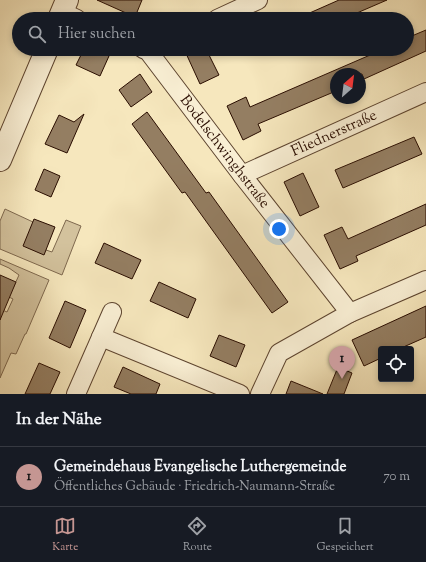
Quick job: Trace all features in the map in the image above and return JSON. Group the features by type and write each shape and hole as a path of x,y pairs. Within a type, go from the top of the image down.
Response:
{"street":[{"path":"232,12 258,0"},
{"path":"0,160 44,56"},
{"name":"Bodelschwinghstraße","path":"153,56 242,175 350,313"},
{"name":"Fliednerstraße","path":"242,175 426,92"},
{"path":"260,394 279,353 350,313 426,280"},
{"path":"76,394 112,312"},
{"path":"101,337 240,394"}],"shaded area":[{"path":"5,209 33,222 46,250 52,252 66,220 81,226 62,275 0,249 0,221"},
{"path":"0,259 49,280 16,354 11,353 0,378 0,309 7,312 13,299 9,297 19,275 0,264"}],"building":[{"path":"97,0 142,0 137,12 124,12"},
{"path":"339,0 387,0 359,12 312,12"},
{"path":"426,30 426,51 366,78 366,68 340,68 368,56 414,56 414,35"},
{"path":"80,56 109,56 100,76 76,65"},
{"path":"187,56 210,56 219,75 200,84"},
{"path":"330,72 330,94 258,124 261,131 243,140 227,106 246,97 250,107"},
{"path":"140,74 152,92 131,107 119,90"},
{"path":"147,112 206,193 209,192 288,302 272,313 185,192 182,193 132,124"},
{"path":"84,114 67,153 45,144 59,115 74,122"},
{"path":"414,137 422,154 343,188 335,170"},
{"path":"44,169 60,176 51,197 35,190"},
{"path":"303,173 319,207 300,216 284,182"},
{"path":"426,204 426,225 356,256 358,261 340,269 324,235 342,227 348,239"},
{"path":"34,219 55,227 44,255 23,246"},
{"path":"104,243 141,260 132,279 95,263"},
{"path":"0,275 16,282 0,320"},
{"path":"159,282 196,299 188,318 150,301"},
{"path":"65,301 86,310 70,348 49,338"},
{"path":"426,306 426,337 406,346 378,346 378,359 364,366 352,340"},
{"path":"219,335 245,345 236,367 210,356"},
{"path":"39,363 60,372 50,394 25,394"},
{"path":"123,367 160,384 156,394 131,394 114,387"},
{"path":"338,367 352,373 344,394 327,394"},
{"path":"291,381 323,394 286,394"}],"place":[{"name":"Gemeindehaus Evangelische Luthergemeinde","path":"342,379"}]}
